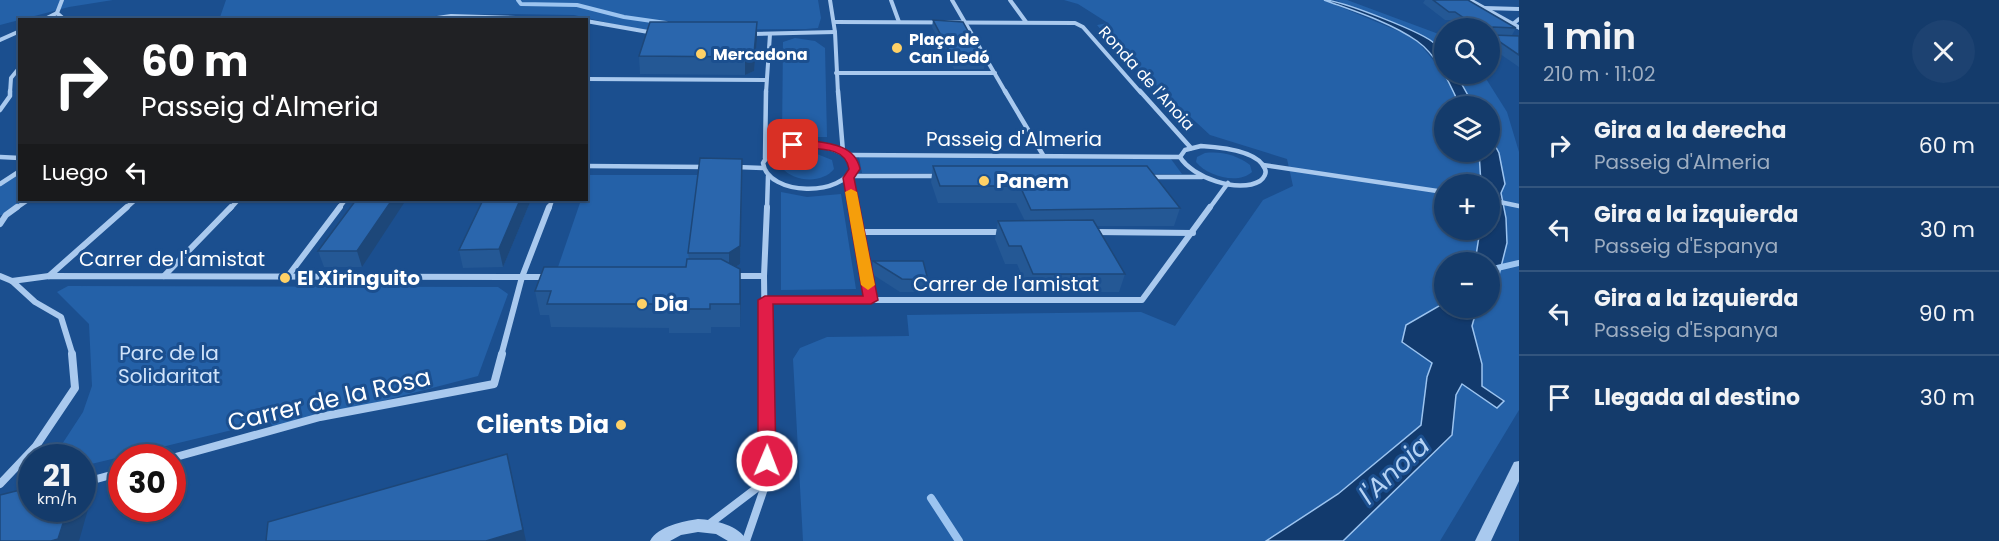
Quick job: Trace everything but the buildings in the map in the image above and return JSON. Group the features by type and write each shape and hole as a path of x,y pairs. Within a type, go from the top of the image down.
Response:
{"street":[{"path":"47,18 57,13 62,0"},
{"path":"765,300 871,300 850,177 855,169 853,162 845,154 836,73 835,32 830,0"},
{"path":"891,0 899,22"},
{"path":"952,0 1043,155"},
{"path":"1010,0 1026,22"},
{"path":"1470,0 1517,24"},
{"path":"1484,8 1519,9"},
{"path":"57,13 63,18"},
{"path":"437,18 451,16 482,18"},
{"path":"588,21 657,34"},
{"name":"Ronda de l'Anoia","path":"1026,22 1060,21 1083,27 1191,148"},
{"path":"834,22 1026,22"},
{"path":"0,40 18,32"},
{"path":"747,34 835,32"},
{"path":"746,541 767,480 764,276 768,176 763,168 770,34"},
{"path":"0,110 10,96 11,78 18,69"},
{"path":"836,73 995,73"},
{"path":"588,79 766,80"},
{"name":"Passeig d'Almeria","path":"765,158 781,147 800,144 820,145 845,154 1180,157"},
{"path":"1202,177 1186,167 1180,157 1185,150 1215,146 1249,156 1263,165 1434,191"},
{"path":"0,158 18,158"},
{"path":"1144,177 1202,177 1241,184 1261,181 1265,176 1263,165"},
{"path":"588,166 716,167"},
{"path":"728,167 763,168"},
{"path":"0,184 18,172"},
{"name":"Passeig d'Almeria","path":"768,176 792,187 808,189 824,188 850,177 945,176"},
{"path":"1085,232 1192,232 1228,183"},
{"path":"0,224 6,215 26,201"},
{"path":"49,276 134,201"},
{"path":"164,276 237,201"},
{"path":"288,276 344,201"},
{"path":"522,278 552,201"},
{"path":"1500,202 1519,207"},
{"path":"859,232 1014,232"},
{"name":"Carrer de l'amistat","path":"871,300 1142,300 1192,232"},
{"path":"0,276 12,281 34,302 61,317 72,348 75,388 36,447 0,484"},
{"name":"Carrer de l'amistat","path":"12,281 49,276 288,276 439,279 556,277"},
{"path":"729,276 764,276"},
{"name":"Carrer de la Rosa","path":"186,454 320,417 494,384 522,278"},
{"path":"1483,541 1519,466"},
{"path":"708,525 767,480"},
{"path":"658,541 676,530 697,525 708,525 729,533 739,541"}],"green space":[{"path":"0,0 113,0 18,18 18,20 0,25"},
{"path":"226,0 818,0 821,18 818,28 806,29 639,30 574,15 220,18"},
{"path":"1064,0 1324,0 1403,33 1418,42 1434,61 1434,84 1449,84 1455,96 1434,96 1434,162 1480,162 1480,174 1434,174 1434,240 1478,240 1477,252 1434,252 1434,309 1406,325 1402,341 1432,363 1427,377 1421,425 1338,494 1266,541 803,541 793,359 800,348 827,337 909,336 907,315 1141,312 1175,326 1263,200 1293,186 1287,159 1210,135 1120,52 1097,25 1108,23 1078,4"},
{"path":"1335,0 1347,0 1434,32 1434,45 1429,39"},
{"path":"795,38 815,41 825,48 827,137 782,137 783,42"},
{"path":"1462,84 1489,84 1497,96 1468,96"},
{"path":"1500,101 1507,112 1519,152 1519,410 1440,541 1343,541 1452,435 1456,395 1462,384 1497,408 1503,401 1482,386 1482,364 1472,326 1474,318 1500,318 1500,267 1506,218 1501,193"},
{"path":"799,153 817,154 832,160 834,169 829,174 815,179 801,178 787,173 782,168 782,161"},
{"path":"1205,153 1223,153 1234,156 1250,165 1252,172 1239,178 1215,175 1196,162 1197,157"},
{"path":"859,157 1171,159 1182,174 862,173"},
{"path":"18,172 18,201 27,201 6,215 0,215 0,185"},
{"path":"589,175 701,175 690,267 558,267 581,201 588,201"},
{"path":"781,192 807,197 841,194 856,289 781,290"},
{"name":"Parc de la Solidaritat","path":"68,286 498,287 508,294 478,376 275,429 269,421 174,444 108,444 108,460 96,463 96,444 62,444 83,412 92,386 89,324 57,292"}],"water":[{"path":"1324,0 1364,11 1428,39 1434,43 1434,58 1417,41 1372,18"},
{"path":"1449,84 1462,84 1468,96 1455,96"},
{"path":"1500,158 1505,184 1501,193 1506,218 1507,243 1500,271 1500,252 1477,252 1478,240 1500,240 1500,174 1480,174 1480,162 1500,162"},
{"name":"l'Anoia","path":"1434,309 1434,318 1474,318 1472,326 1482,364 1482,386 1504,401 1497,408 1462,384 1456,395 1452,435 1343,541 1266,541 1338,494 1421,425 1427,377 1432,363 1402,342 1406,325"}],"waterway":[{"path":"518,0 521,4 577,5 624,17 666,23"},
{"path":"1500,267 1519,263"},
{"path":"931,498 959,541"}],"slow traffic":[{"path":"851,192 868,285"}],"place":[{"name":"Plaça de Can Lledó","path":"897,48"},
{"name":"Mercadona","path":"701,54"},
{"name":"Panem","path":"984,181"},
{"name":"El Xiringuito","path":"285,278"},
{"name":"Dia","path":"642,304"},
{"name":"Clients Dia","path":"621,425"}],"route":[{"path":"767,461 765,300 871,300 849,178 855,169 853,162 848,155 832,147 793,145"}]}
